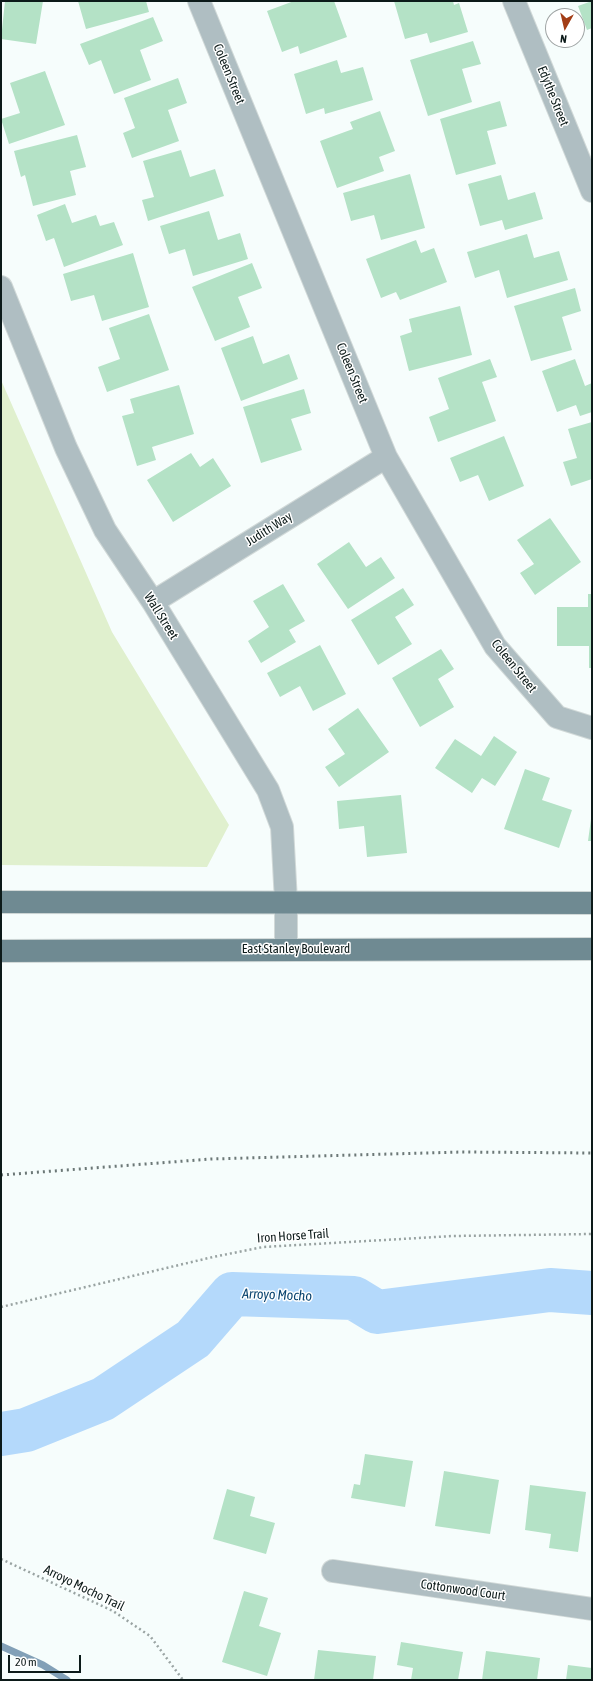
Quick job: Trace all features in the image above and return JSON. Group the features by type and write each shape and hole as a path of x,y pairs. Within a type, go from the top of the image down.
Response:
{"main road":[{"path":"1,902 592,903"},
{"name":"East Stanley Boulevard","path":"1,951 592,949"}],"street":[{"name":"Coleen Street","path":"199,1 386,456 495,646 557,717 592,728"},
{"name":"Edythe Street","path":"514,1 592,191"},
{"name":"Wall Street","path":"1,287 66,448 98,517 153,602 268,790 282,827 286,902 286,949"},
{"name":"Judith Way","path":"153,602 386,456"},
{"name":"Cottonwood Court","path":"333,1571 592,1609"}],"path":[{"name":"Iron Horse Trail","path":"1,1307 213,1257 263,1247 453,1236 592,1234"},
{"name":"Arroyo Mocho Trail","path":"1,1559 113,1611 150,1636 182,1680"},
{"path":"1,1564 7,1562"}],"green space":[{"path":"1,380 112,632 229,825 207,867 1,865"}],"building":[{"path":"5,1 43,1 36,44 1,39"},
{"path":"78,1 146,1 149,12 86,29"},
{"path":"294,1 334,1 347,37 300,54 298,46 282,52 267,11"},
{"path":"394,1 453,1 454,5 459,3 468,32 430,43 427,33 405,39"},
{"path":"592,1 592,28 587,30 585,25 585,8 579,8 578,6"},
{"path":"153,17 163,41 140,50 151,80 114,94 101,60 89,65 80,44"},
{"path":"473,41 481,64 462,69 472,102 428,116 410,60"},
{"path":"337,60 341,73 363,67 373,100 325,114 324,108 306,114 294,74"},
{"path":"45,71 65,125 9,144 1,119 20,113 10,83"},
{"path":"178,78 187,103 168,110 179,141 132,158 123,133 135,128 124,98"},
{"path":"500,101 507,126 487,131 496,164 456,175 440,119"},
{"path":"380,111 395,151 379,157 384,171 337,188 320,141 353,129 350,122"},
{"path":"77,135 86,167 70,171 76,195 33,206 25,175 21,177 14,151"},
{"path":"181,150 190,177 215,169 224,196 148,221 142,200 154,197 143,161"},
{"path":"410,174 425,228 381,240 374,215 351,221 343,193"},
{"path":"501,175 508,200 535,192 543,219 505,230 502,220 480,226 468,184"},
{"path":"65,204 72,223 96,215 100,226 114,222 123,245 64,267 54,238 46,241 37,215"},
{"path":"209,211 218,240 240,233 248,259 193,276 185,249 169,254 160,226"},
{"path":"527,234 534,258 559,251 568,280 507,298 499,270 475,278 467,252"},
{"path":"416,240 421,253 434,248 447,282 400,300 396,292 381,298 366,259"},
{"path":"133,253 149,307 102,321 94,295 71,301 63,274"},
{"path":"252,263 262,288 238,297 250,327 215,341 192,287"},
{"path":"575,288 581,311 562,317 572,350 531,361 514,306"},
{"path":"460,306 472,355 409,371 400,336 412,332 409,319"},
{"path":"149,314 169,370 107,392 98,367 120,359 109,328"},
{"path":"253,336 263,364 289,354 298,379 241,401 221,348"},
{"path":"490,359 497,377 482,382 496,421 438,442 429,417 449,409 438,378"},
{"path":"575,359 585,386 592,383 592,412 580,416 576,405 557,412 542,371"},
{"path":"179,385 194,434 152,447 156,460 137,466 122,416 134,413 130,399"},
{"path":"304,389 311,413 291,419 302,450 261,463 243,407"},
{"path":"592,422 592,479 571,486 563,462 577,458 568,429"},
{"path":"504,436 524,486 489,501 478,475 460,482 450,458"},
{"path":"191,453 200,467 213,458 231,486 173,522 147,480"},
{"path":"550,518 581,562 535,595 520,573 534,564 517,540"},
{"path":"349,542 366,567 381,557 395,578 348,609 317,564"},
{"path":"283,584 305,621 289,630 296,642 261,663 248,641 269,627 253,601"},
{"path":"403,588 414,605 395,617 412,644 378,665 351,620"},
{"path":"588,594 592,594 592,668 589,668 589,646 557,646 557,607 588,607"},
{"path":"320,645 346,694 313,711 300,686 280,697 267,673"},
{"path":"441,649 454,669 438,679 454,707 420,727 392,678"},
{"path":"358,708 389,752 339,787 325,767 345,754 328,729"},
{"path":"494,736 517,752 495,786 482,778 472,793 435,768 455,739 481,756"},
{"path":"525,769 550,778 542,800 572,810 559,848 504,829"},
{"path":"401,795 407,853 367,857 364,826 339,829 337,801"},
{"path":"591,819 592,841 588,841"},
{"path":"365,1454 413,1461 405,1507 351,1498 354,1484 360,1485"},
{"path":"444,1471 499,1480 490,1534 435,1526"},
{"path":"530,1485 586,1492 578,1552 549,1548 551,1534 525,1530"},
{"path":"227,1489 255,1497 250,1516 275,1523 266,1554 213,1539"},
{"path":"244,1591 268,1598 259,1626 281,1633 267,1676 222,1662"},
{"path":"401,1642 463,1652 458,1680 411,1680 413,1668 397,1665"},
{"path":"318,1650 376,1656 373,1680 314,1680"},
{"path":"486,1651 540,1658 537,1680 482,1680"},
{"path":"568,1665 592,1668 592,1680 566,1680"}],"waterway":[{"name":"Arroyo Mocho","path":"1,1434 26,1430 103,1399 193,1339 232,1294 354,1298 377,1312 550,1290 592,1293"},
{"name":"Arroyo Mocho","path":"1,1646 43,1665 67,1680"}],"railway":[{"path":"1,1175 211,1159 462,1152 592,1153"}]}
